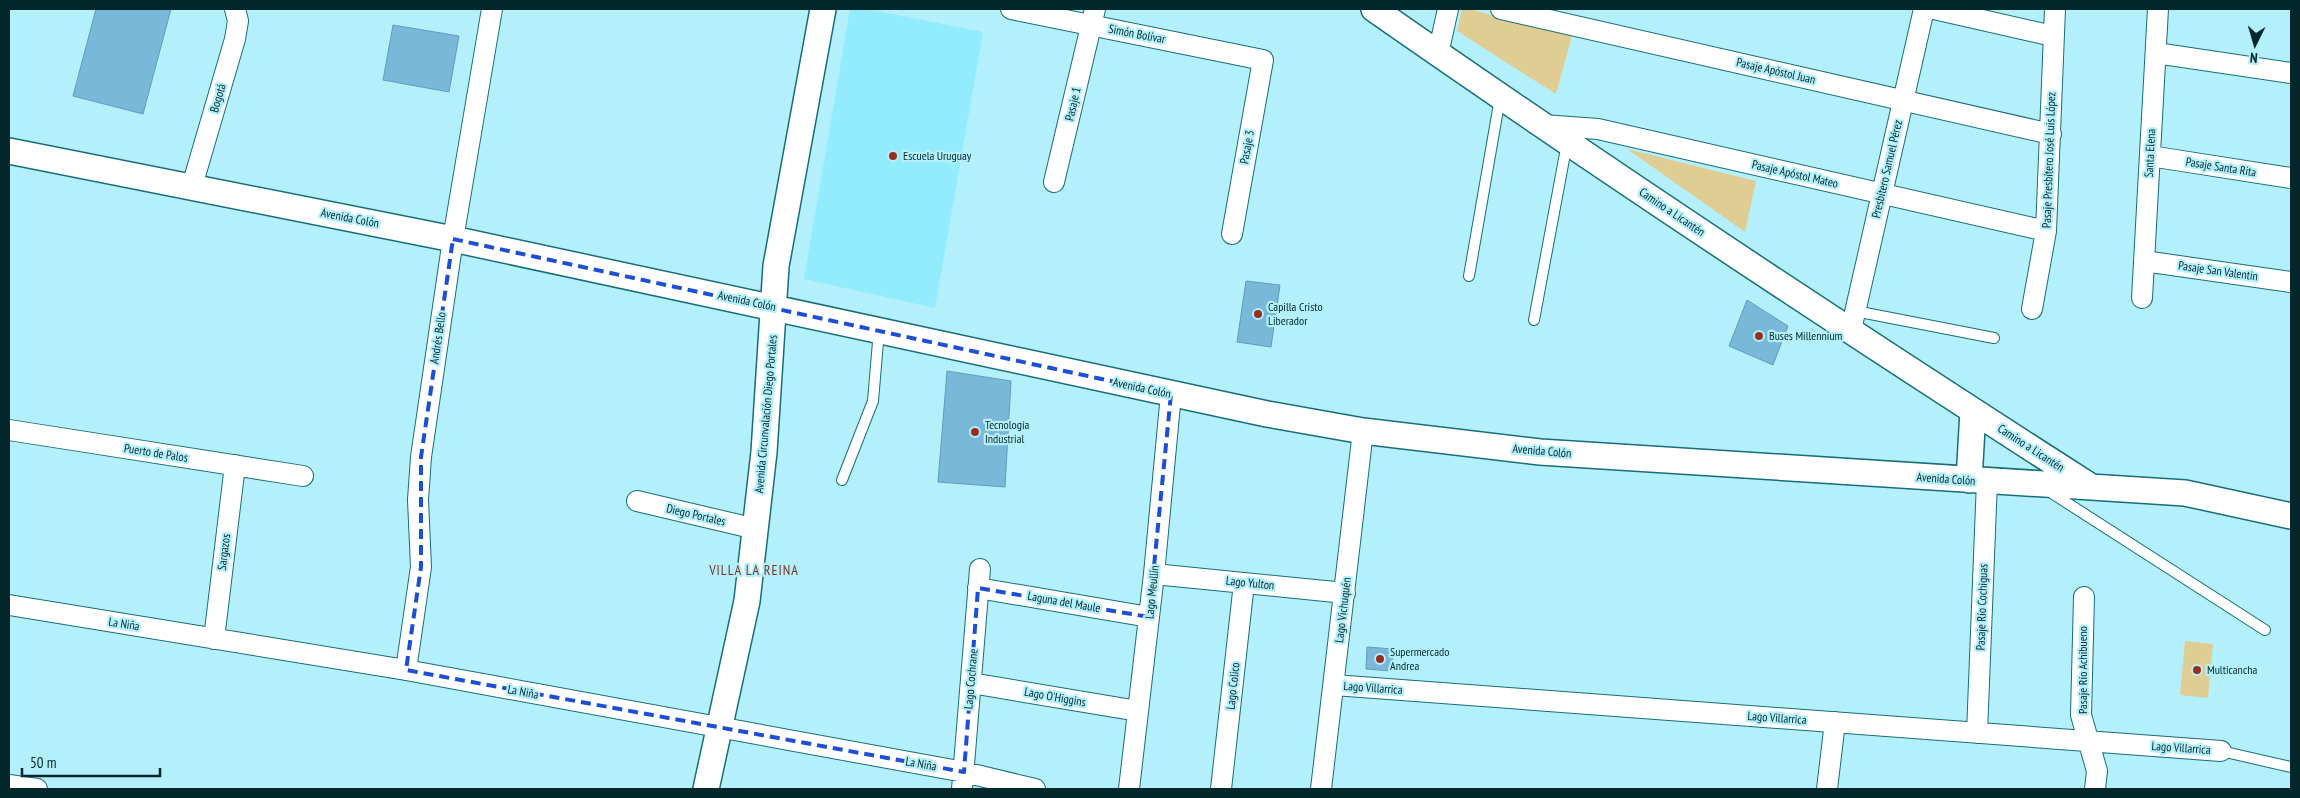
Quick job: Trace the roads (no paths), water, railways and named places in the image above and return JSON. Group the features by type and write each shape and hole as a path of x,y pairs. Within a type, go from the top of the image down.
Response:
{"street":[{"name":"Bogotá","path":"192,186 235,39 238,21 235,9"},
{"name":"Andrés Bello","path":"406,670 422,567 418,500 421,457 453,239 492,9"},
{"name":"Avenida Circunvalación Diego Portales","path":"706,789 747,601 764,452 776,266 823,9"},
{"name":"Simón Bolívar","path":"1011,9 1093,17 1263,60"},
{"name":"Camino a Licantén","path":"1374,9 1568,142 1853,320 1972,411 2090,486"},
{"path":"1438,54 1448,9"},
{"name":"Pasaje Apóstol Juan","path":"1501,9 2051,134"},
{"name":"Presbítero Samuel Pérez","path":"1853,320 1924,9"},
{"path":"1934,9 2053,36"},
{"name":"Pasaje Presbítero José Luis López","path":"2032,309 2046,231 2055,9"},
{"name":"Santa Elena","path":"2142,298 2158,9"},
{"name":"Pasaje 1","path":"1054,182 1093,17"},
{"path":"2156,53 2291,73"},
{"name":"Pasaje 3","path":"1232,234 1263,60"},
{"name":"Pasaje Apóstol Mateo","path":"1543,125 1598,129 2046,231"},
{"name":"Avenida Colón","path":"9,151 453,239 773,306 1171,394 1363,431 1540,452 2185,493 2291,516"},
{"name":"Pasaje Santa Rita","path":"2150,156 2291,178"},
{"name":"Pasaje San Valentin","path":"2144,260 2291,282"},
{"name":"Lago Meullín","path":"1129,789 1154,574 1171,394"},
{"path":"1972,411 1978,481"},
{"name":"Puerto de Palos","path":"9,430 303,476"},
{"name":"Lago Vichuquén","path":"1321,789 1363,431"},
{"name":"Sargazos","path":"214,639 235,465"},
{"name":"Pasaje Río Cochiguas","path":"1977,733 1978,481"},
{"name":"Diego Portales","path":"637,501 756,529"},
{"name":"Lago Yulton","path":"1154,574 1345,593"},
{"name":"Laguna del Maule","path":"979,578 1149,617"},
{"name":"Lago Cochrane","path":"963,781 979,578"},
{"name":"Lago Colico","path":"1221,789 1244,583"},
{"name":"Pasaje Río Achibueno","path":"2084,598 2081,715 2097,771 2095,789"},
{"name":"La Niña","path":"9,605 406,670 718,728 963,781 1035,789"},
{"name":"Lago O'Higgins","path":"971,683 1138,711"},
{"name":"Lago Villarrica","path":"1334,685 2221,751"},
{"path":"1827,789 1835,722"},
{"path":"9,786 37,789"}],"lane":[{"path":"1469,276 1500,97"},
{"path":"1534,320 1568,142"},
{"path":"1853,320 1994,338"},
{"path":"842,480 873,401 879,330"},
{"path":"2038,484 2266,630"},
{"path":"2221,751 2291,767"}],"place":[{"name":"Escuela Uruguay","path":"893,156"},
{"name":"Capilla Cristo Liberador","path":"1258,314"},
{"name":"Buses Millennium","path":"1759,336"},
{"name":"Tecnología Industrial","path":"975,432"},
{"name":"Supermercado Andrea","path":"1380,659"},
{"name":"Multicancha","path":"2197,670"}],"district":[{"name":"VILLA LA REINA","path":"754,570"}]}
